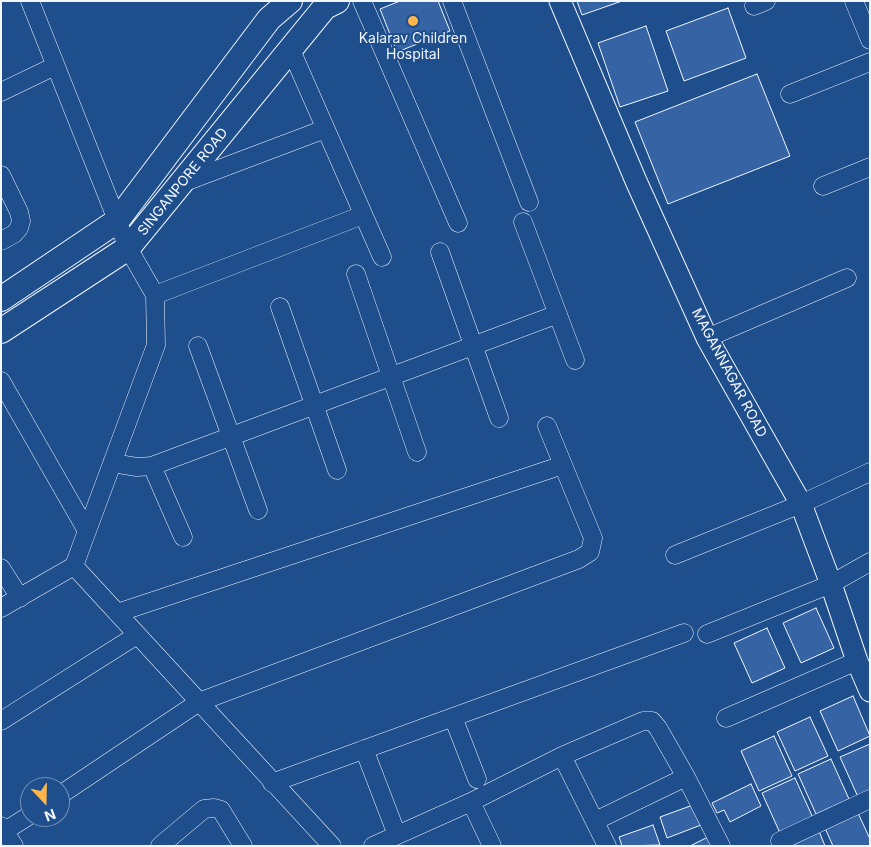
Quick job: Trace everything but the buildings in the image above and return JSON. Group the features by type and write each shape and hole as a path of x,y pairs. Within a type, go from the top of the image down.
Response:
{"main road":[{"name":"SINGANPORE ROAD","path":"1,299 117,221 269,19 290,1"},
{"name":"SINGANPORE ROAD","path":"1,331 128,248 325,7 336,1"}],"street":[{"path":"1,608 74,566 156,345 155,295 128,248 30,1"},
{"path":"362,1 458,224"},
{"path":"452,1 529,202"},
{"name":"MAGANNAGAR ROAD","path":"560,1 643,197 707,338 801,504 865,674"},
{"path":"854,1 870,40"},
{"path":"291,50 382,257"},
{"path":"790,94 870,62"},
{"path":"1,92 55,66"},
{"path":"182,183 325,129"},
{"path":"823,186 870,167"},
{"path":"1,175 19,212 21,221 19,228 14,234 1,241"},
{"path":"155,295 364,215"},
{"path":"523,222 575,360"},
{"path":"440,252 499,418"},
{"path":"356,274 417,452"},
{"path":"707,338 847,278"},
{"path":"280,307 338,470"},
{"path":"112,463 137,467 152,466 558,314"},
{"path":"198,346 258,510"},
{"path":"1,381 87,531"},
{"path":"70,788 199,702 579,559 590,552 593,538 546,426"},
{"path":"117,613 563,465"},
{"path":"152,466 183,537"},
{"path":"675,555 801,504 870,472"},
{"path":"707,634 831,584 870,562"},
{"path":"74,566 332,846"},
{"path":"1,568 20,598"},
{"path":"272,783 684,634"},
{"path":"1,721 137,635"},
{"path":"726,718 865,674"},
{"path":"453,717 477,779"},
{"path":"373,846 471,802 562,756 643,721 652,721 658,728 686,777 720,846"},
{"path":"364,749 397,835"},
{"path":"562,756 607,846"},
{"path":"595,821 686,777"},
{"path":"780,841 870,799"},
{"path":"471,802 492,846"},
{"path":"160,846 204,809 214,808 222,810 243,846"},
{"path":"7,834 20,823"}],"place":[{"name":"Kalarav Children Hospital","path":"413,21"}]}
